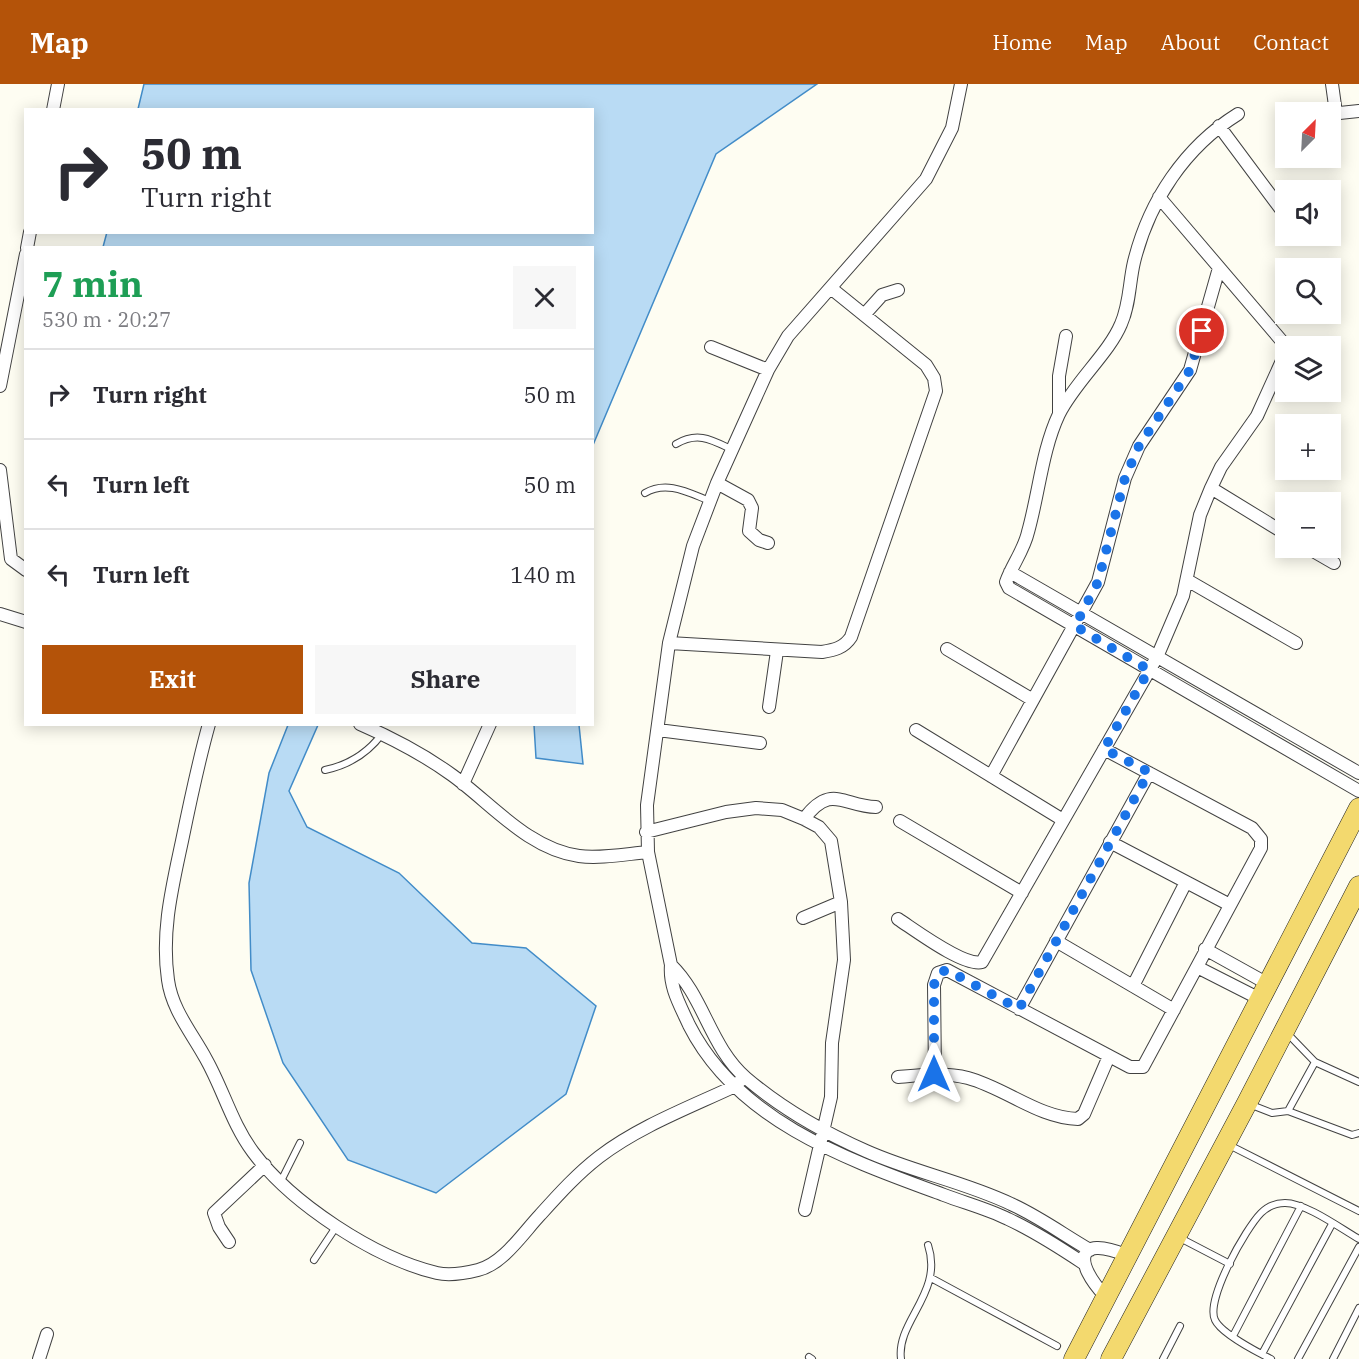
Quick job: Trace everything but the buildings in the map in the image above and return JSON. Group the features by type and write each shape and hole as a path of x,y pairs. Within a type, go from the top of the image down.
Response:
{"main road":[{"path":"1074,1359 1359,808"},
{"path":"1116,1357 1359,886"}],"street":[{"path":"53,108 58,84"},
{"path":"962,84 952,128 926,179 832,289 788,336 768,370 717,483 693,546 669,643 647,805 648,852 671,965 670,979 693,1033 733,1087 776,1119 859,1164 1007,1218 1083,1263 1089,1280 1105,1296"},
{"path":"1332,84 1333,102"},
{"path":"1341,113 1359,111"},
{"path":"1238,114 1197,144 1159,197 1144,231 1134,264 1131,288 1120,327 1081,379 1059,414 1048,446 1028,536 1008,577 1009,588 1359,791"},
{"path":"1219,126 1275,201"},
{"path":"1159,197 1277,336"},
{"path":"0,387 24,264"},
{"path":"991,776 1083,614 1107,557 1125,478 1139,446 1190,370 1219,268"},
{"path":"669,643 822,652 847,644 851,637 936,391 934,378 926,365 832,289"},
{"path":"864,315 882,295 898,291"},
{"path":"1059,414 1059,376 1066,336"},
{"path":"711,346 768,370"},
{"path":"898,919 964,959 976,964 982,962 1157,657 1179,606 1187,580 1200,515 1210,488 1221,466 1257,416 1275,376"},
{"path":"0,470 11,560 24,569"},
{"path":"717,483 748,500 752,508 749,531 759,540 768,543"},
{"path":"1210,488 1275,527"},
{"path":"1325,558 1334,563"},
{"path":"1008,577 1083,614 1359,773"},
{"path":"1187,580 1296,643"},
{"path":"0,614 24,621"},
{"path":"947,649 1034,700"},
{"path":"769,707 777,651"},
{"path":"209,726 165,924 168,982 178,1013 207,1060 238,1129 253,1153 281,1181 336,1226 381,1251 439,1274 461,1274 483,1269 499,1259 574,1178 601,1155 634,1135 733,1087 745,1077"},
{"path":"364,726 382,734 463,784 520,830 548,845 579,856 648,852"},
{"path":"463,784 489,726"},
{"path":"658,730 760,743"},
{"path":"916,730 1064,820"},
{"path":"934,1074 934,985 938,973 947,970 1130,1067 1143,1067 1261,848 1262,839 1258,832 1104,749"},
{"path":"1019,1009 1149,772"},
{"path":"804,819 821,802 834,798 842,798 858,806 876,807"},
{"path":"646,832 726,812 756,808 782,810 804,819 819,827 831,841 842,902 844,960 832,1043 831,1098 823,1128 822,1145 805,1210"},
{"path":"900,821 1022,893"},
{"path":"1110,842 1230,905"},
{"path":"1133,986 1186,882"},
{"path":"803,918 842,902"},
{"path":"1056,941 1174,1010"},
{"path":"1205,949 1264,991"},
{"path":"671,965 683,976 711,1033 745,1077 783,1105 866,1151 1013,1204 1090,1250 1111,1249 1126,1255"},
{"path":"1197,967 1264,991"},
{"path":"898,1077 934,1074 966,1077 1054,1115 1078,1119 1084,1114 1109,1056"},
{"path":"229,1242 215,1220 214,1213 265,1165"},
{"path":"1083,1263 1090,1250"},
{"path":"39,1359 47,1334"}],"lane":[{"path":"676,444 687,437 699,436 733,450"},
{"path":"645,493 655,487 666,486 710,501"},
{"path":"325,770 358,758 370,749 382,734"},
{"path":"1284,1031 1315,1062 1359,1082"},
{"path":"1288,1112 1315,1062"},
{"path":"1247,1103 1272,1113 1288,1112 1352,1135 1359,1133"},
{"path":"281,1181 300,1143"},
{"path":"1226,1144 1359,1211"},
{"path":"1271,1359 1233,1336 1215,1320 1213,1307 1220,1283 1260,1214 1272,1205 1286,1203 1301,1206 1359,1239"},
{"path":"1233,1336 1301,1206"},
{"path":"1262,1354 1332,1224"},
{"path":"314,1260 336,1226"},
{"path":"1177,1236 1230,1264"},
{"path":"901,1359 907,1331 931,1278 933,1261 928,1245"},
{"path":"1298,1359 1359,1246"},
{"path":"931,1278 1057,1346"},
{"path":"1333,1359 1359,1308"},
{"path":"1163,1359 1180,1326"}],"water":[{"path":"144,84 817,84 716,154 594,443 594,246 103,246 106,234 594,234 594,108 138,108"},
{"path":"288,726 318,726 289,791 307,827 399,873 472,943 526,948 596,1006 566,1094 436,1193 348,1160 283,1063 251,970 249,883 269,773"},
{"path":"534,726 579,726 583,764 536,758"}],"route":[{"path":"934,1074 934,985 938,973 947,970 1019,1009 1149,772 1104,749 1149,670 1075,626 1098,582 1107,557 1110,534 1125,478 1139,446 1190,370 1202,331"}]}
